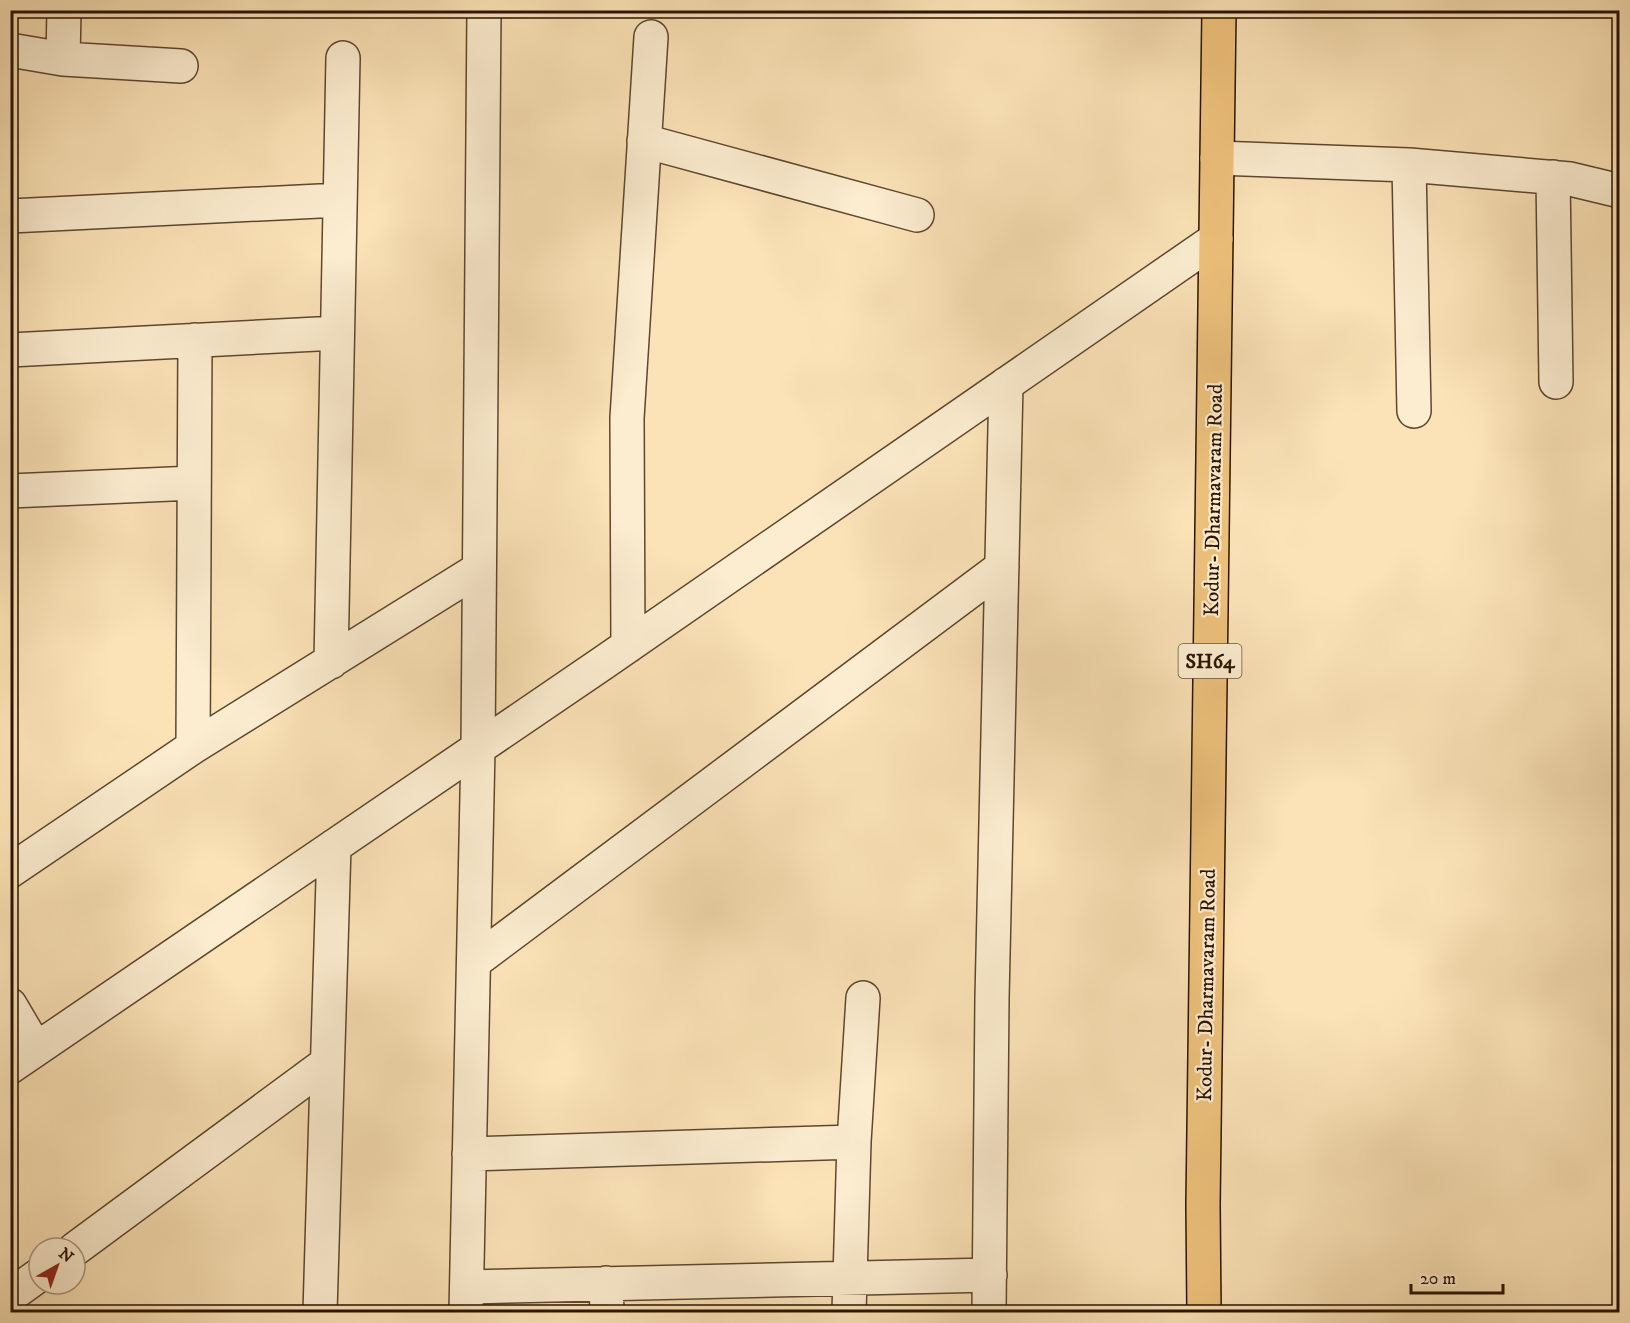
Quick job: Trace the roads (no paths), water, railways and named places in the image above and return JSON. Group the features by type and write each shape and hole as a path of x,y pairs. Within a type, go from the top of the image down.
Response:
{"main road":[{"name":"Kodur- Dharmavaram Road","path":"1204,1312 1203,1205 1219,10"}],"street":[{"path":"63,10 63,59"},
{"path":"484,10 478,748 467,1300 606,1298 849,1279 990,1275"},
{"path":"628,646 627,418 651,37"},
{"path":"10,50 63,59 181,66"},
{"path":"331,662 343,58"},
{"path":"644,141 917,215"},
{"path":"1217,158 1409,165 1570,179 1620,191"},
{"path":"1409,165 1414,411"},
{"path":"1553,177 1556,382"},
{"path":"10,216 340,200"},
{"path":"10,1005 23,1058 628,646 1216,239"},
{"path":"10,350 337,333"},
{"path":"193,747 195,340"},
{"path":"989,1312 992,998 1006,384"},
{"path":"10,491 194,483"},
{"path":"474,962 1002,567"},
{"path":"10,871 193,747 479,569"},
{"path":"320,1312 334,846"},
{"path":"849,1312 854,1142 863,998"},
{"path":"87,1240 327,1062"},
{"path":"469,1154 854,1142"},
{"path":"10,1296 27,1284"}]}
